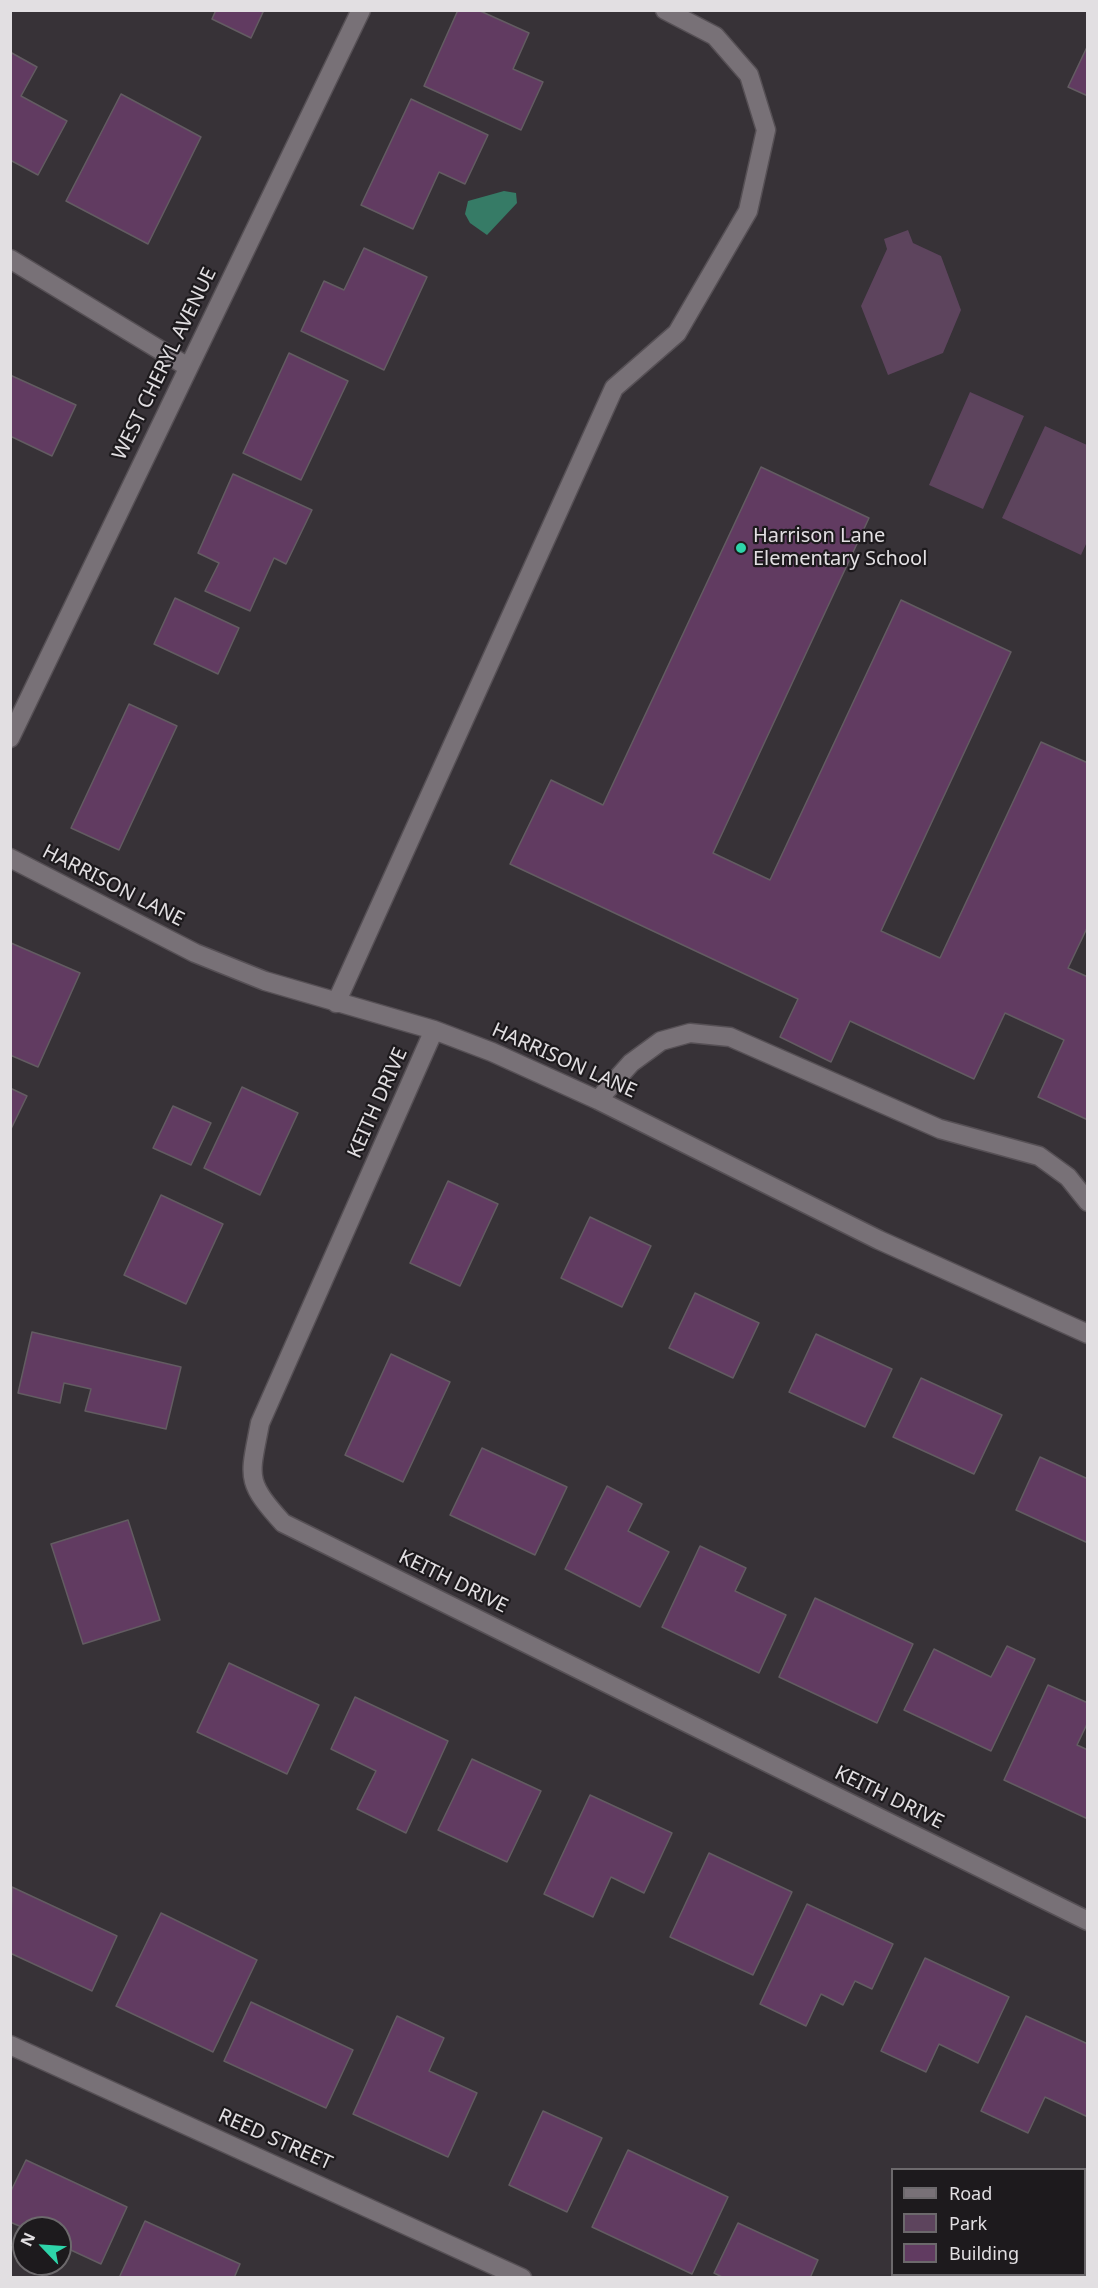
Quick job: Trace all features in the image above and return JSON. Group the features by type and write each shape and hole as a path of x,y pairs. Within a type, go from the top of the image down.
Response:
{"street":[{"name":"WEST CHERYL AVENUE","path":"10,738 361,10"},
{"path":"336,1003 614,388 677,333 747,211 766,130 748,75 715,36 666,10"},
{"path":"10,259 188,367"},
{"name":"HARRISON LANE","path":"10,858 195,953 265,981 434,1030 492,1052 598,1100 879,1240 1088,1334"},
{"name":"KEITH DRIVE","path":"434,1030 260,1423 251,1472 259,1496 283,1522 1088,1921"},
{"path":"598,1100 631,1063 661,1041 690,1033 730,1037 940,1129 1039,1156 1068,1177 1088,1203"},
{"name":"REED STREET","path":"10,2044 522,2277"}],"green space":[{"path":"908,230 913,243 941,256 961,310 943,353 888,375 861,306 887,249 884,239"},
{"path":"970,392 1024,416 983,509 929,485"},
{"path":"1045,426 1087,445 1087,542 1081,555 1002,518"}],"shaded area":[{"path":"504,191 516,193 517,203 487,235 470,223 465,214 468,201"}],"building":[{"path":"216,10 264,10 251,38 212,19"},
{"path":"458,10 478,10 529,33 513,69 543,82 521,130 424,86"},
{"path":"1088,45 1088,96 1068,87"},
{"path":"10,52 37,67 21,96 67,121 38,175 10,160"},
{"path":"121,94 201,137 148,244 66,201"},
{"path":"411,99 488,135 465,184 439,172 413,229 361,205"},
{"path":"364,248 427,277 384,370 301,331 324,281 344,290"},
{"path":"289,353 348,381 301,480 243,453"},
{"path":"10,375 76,405 52,456 10,436"},
{"path":"761,467 869,518 713,853 770,880 901,600 1011,652 881,931 940,958 1041,742 1088,763 1088,926 1068,968 1088,977 1088,1120 1038,1097 1064,1040 1005,1013 974,1079 850,1021 831,1062 780,1037 798,999 510,864 551,780 603,805"},
{"path":"233,474 312,510 286,564 274,558 250,611 205,591 219,563 198,553"},
{"path":"175,598 239,628 218,674 154,644"},
{"path":"129,704 177,726 119,850 71,828"},
{"path":"11,943 80,973 38,1067 10,1055"},
{"path":"242,1087 298,1113 260,1195 204,1168"},
{"path":"10,1088 27,1096 10,1131"},
{"path":"173,1106 211,1123 191,1165 153,1148"},
{"path":"448,1181 498,1204 460,1286 410,1263"},
{"path":"161,1195 223,1224 186,1304 124,1275"},
{"path":"590,1217 651,1246 622,1307 561,1278"},
{"path":"695,1293 759,1323 733,1378 669,1348"},
{"path":"32,1332 181,1367 166,1429 85,1411 91,1389 64,1383 60,1403 18,1393"},
{"path":"816,1334 892,1369 865,1427 789,1392"},
{"path":"391,1354 450,1382 403,1482 345,1455"},
{"path":"921,1378 1002,1415 974,1474 893,1437"},
{"path":"482,1448 567,1487 535,1555 450,1515"},
{"path":"1040,1457 1088,1479 1088,1543 1016,1510"},
{"path":"607,1486 642,1504 628,1531 669,1552 640,1607 565,1569"},
{"path":"128,1520 160,1620 83,1644 51,1544"},
{"path":"700,1546 746,1568 735,1591 786,1615 759,1673 662,1627"},
{"path":"815,1598 913,1644 877,1723 779,1677"},
{"path":"1007,1646 1035,1659 991,1751 904,1710 934,1649 991,1677"},
{"path":"229,1663 319,1705 287,1774 197,1732"},
{"path":"1048,1685 1088,1703 1088,1722 1077,1745 1088,1750 1088,1819 1004,1780"},
{"path":"355,1697 448,1741 406,1833 357,1809 376,1771 331,1749"},
{"path":"472,1759 541,1791 507,1862 438,1830"},
{"path":"590,1795 672,1833 644,1893 611,1877 593,1917 544,1894"},
{"path":"709,1853 792,1892 753,1975 670,1937"},
{"path":"12,1887 117,1936 92,1991 10,1953"},
{"path":"807,1904 893,1944 872,1989 855,1981 843,2005 821,1994 806,2026 760,2004"},
{"path":"161,1913 257,1960 213,2052 116,2006"},
{"path":"925,1958 1009,1997 978,2063 939,2044 926,2072 881,2051"},
{"path":"251,2002 353,2050 326,2108 224,2061"},
{"path":"397,2016 444,2038 429,2071 477,2093 448,2157 353,2114"},
{"path":"1026,2016 1088,2044 1088,2117 1045,2097 1028,2133 981,2111"},
{"path":"543,2111 602,2138 567,2212 509,2185"},
{"path":"628,2150 728,2197 692,2274 592,2227"},
{"path":"26,2160 127,2207 101,2264 72,2251 72,2216 12,2216 12,2223 10,2222 10,2193"},
{"path":"145,2221 240,2264 234,2278 119,2278"},
{"path":"738,2223 818,2260 810,2278 724,2278 714,2273"}],"place":[{"name":"Harrison Lane Elementary School","path":"741,548"}]}
